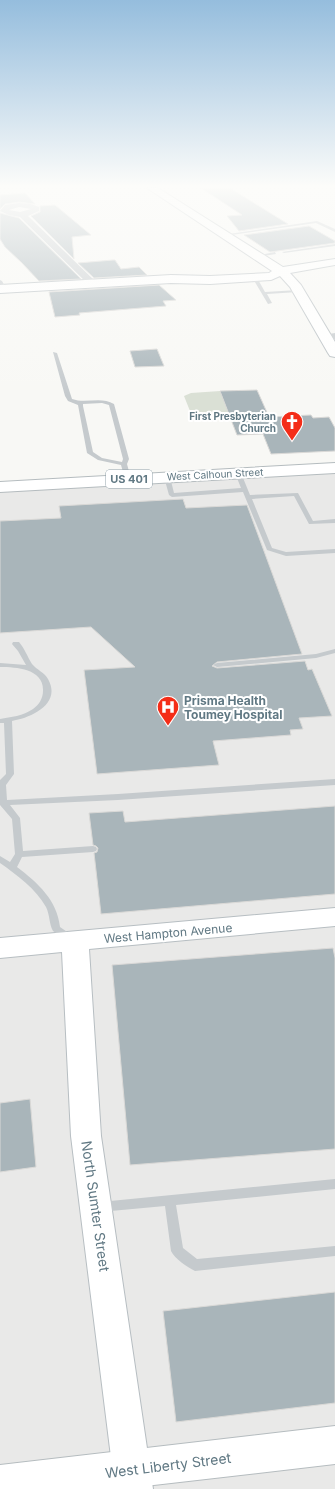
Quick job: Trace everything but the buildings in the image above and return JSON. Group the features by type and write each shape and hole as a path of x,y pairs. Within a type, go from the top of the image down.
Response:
{"street":[{"path":"66,257 93,284"},
{"path":"259,257 277,269 295,285 330,337 335,353"},
{"path":"2,286 210,280 271,276 277,269 325,257"},
{"path":"171,280 208,273 277,269 335,262"},
{"name":"West Calhoun Street","path":"0,487 126,471 167,477 335,468"},
{"name":"West Hampton Avenue","path":"0,948 335,917"},
{"name":"North Sumter Street","path":"75,942 86,1136 133,1479"},
{"name":"West Liberty Street","path":"0,1484 133,1479 335,1445"}],"lane":[{"path":"254,277 270,303"},
{"path":"264,293 298,291"},
{"path":"55,352 70,400 81,404 85,402 102,401 111,404 126,459 126,471 90,453 80,406 81,404"},
{"path":"238,473 269,548 286,554 335,551"},
{"path":"167,477 172,494 245,490"},
{"path":"248,497 296,494 311,523 335,521"},
{"path":"12,867 19,854 16,818 2,806 1,784 10,774 10,748 4,721 26,715 40,708 47,696 48,684 43,676 26,662 23,650 16,644"},
{"path":"217,665 316,656 335,651"},
{"path":"0,666 8,665 34,670"},
{"path":"2,806 335,782"},
{"path":"19,854 93,849"},
{"path":"0,859 12,867 40,893 53,913 56,929 75,942"},
{"path":"96,1207 335,1184"},
{"path":"170,1200 177,1251 195,1265 335,1251"}],"shaded area":[{"path":"220,391 230,417 214,416 190,411 184,396 191,393"},
{"path":"335,468 335,1489 0,1489 0,487"}],"place":[{"name":"First Presbyterian Church","path":"292,442"},
{"name":"Prisma Health Toumey Hospital","path":"168,726"}]}
